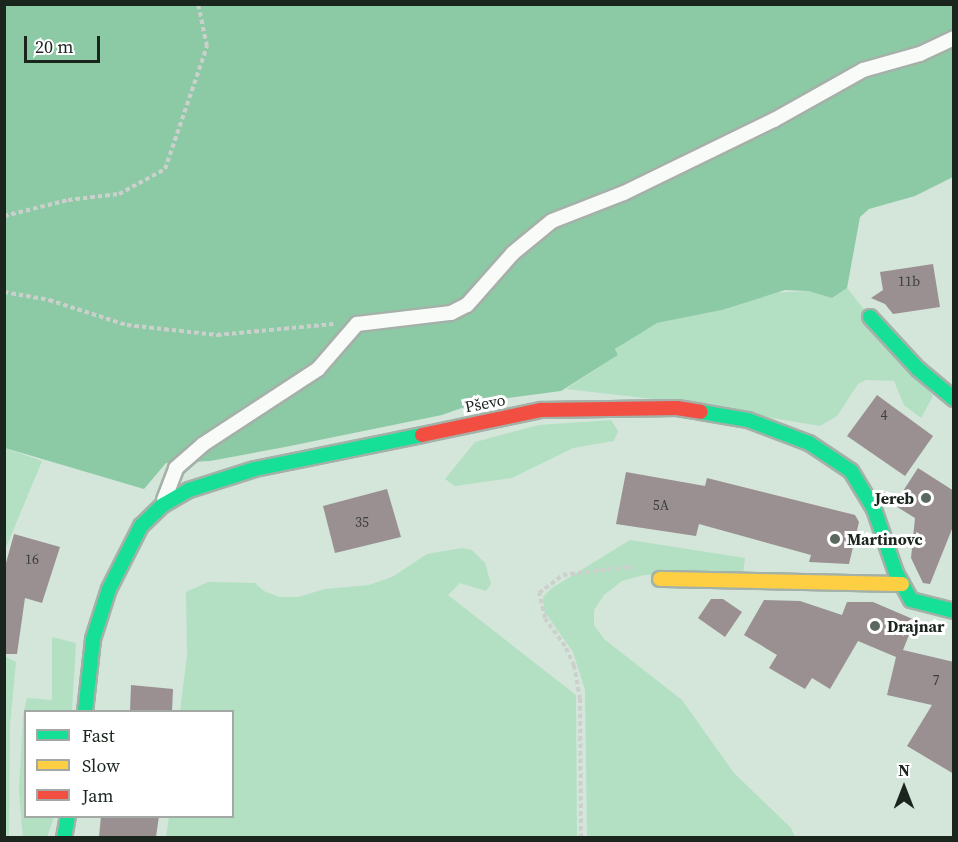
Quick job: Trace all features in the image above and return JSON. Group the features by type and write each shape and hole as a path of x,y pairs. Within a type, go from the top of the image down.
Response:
{"street":[{"path":"870,317 918,369 954,399"},
{"name":"Pševo","path":"85,710 93,639 109,589 141,526 163,505 189,490 255,469 541,410 677,408 748,420 809,443 851,471 874,509 910,600 954,611"},
{"path":"660,579 902,584"},
{"path":"64,837 68,818"}],"lane":[{"path":"163,505 176,468 202,446 318,369 357,324 451,313 467,305 513,253 552,221 624,193 774,120 862,70 920,54 954,38"}],"path":[{"path":"4,216 68,200 120,194 165,169 207,46 198,4"},
{"path":"4,292 50,300 126,325 217,335 313,323 357,324"},
{"path":"581,837 580,699 574,666 545,618 539,593 563,575 626,567 660,579"}],"green space":[{"path":"4,5 953,5 953,177 915,196 869,209 860,217 847,288 832,298 808,291 785,290 722,310 657,323 615,349 618,355 561,391 479,402 442,415 210,461 166,463 144,489 5,448"},
{"path":"847,288 933,396 921,418 904,405 894,381 866,380 858,384 837,416 820,426 679,402 566,389 618,355 615,350 639,331 657,323 722,310 766,293 808,291 832,298"},
{"path":"611,420 618,431 614,441 573,448 512,478 455,486 445,479 475,442 539,425"},
{"path":"5,448 42,461 5,550"},
{"path":"630,540 745,558 743,575 644,575 622,581 604,595 594,610 594,625 604,639 682,700 734,773 791,828 795,837 587,837 585,690 573,652 544,611 543,597 552,588"},
{"path":"462,548 472,550 485,563 491,584 486,591 460,583 448,595 576,695 577,837 166,837 169,818 234,818 234,710 180,710 187,655 186,592 208,582 255,583 264,591 279,597 298,597 325,589 369,585 392,577 427,554"},
{"path":"52,637 76,643 72,710 24,710 27,698 52,700"},
{"path":"5,656 16,662 10,725 9,838 4,837"},
{"path":"24,712 24,818 54,818 47,837 23,838 19,791"}],"building":[{"path":"933,264 940,307 893,314 885,304 871,298 883,290 880,272"},
{"path":"877,395 933,436 905,476 847,436"},
{"path":"918,468 954,491 954,524 930,584 923,583 911,558 915,518 894,505"},
{"path":"626,472 705,486 707,478 855,515 859,522 849,564 809,562 811,555 699,524 696,536 616,524"},
{"path":"387,489 401,537 335,553 323,506"},
{"path":"14,534 60,547 42,603 25,598 17,654 4,654 4,570"},
{"path":"711,599 723,599 742,612 725,637 698,618"},
{"path":"764,600 800,601 842,615 847,602 873,602 915,620 903,650 954,662 954,774 907,746 932,705 887,695 896,657 858,641 830,689 812,678 805,689 769,668 777,655 744,635"},
{"path":"131,685 173,689 172,710 130,710"},
{"path":"101,818 159,818 156,837 99,837"}],"traffic: fast":[{"path":"870,317 918,369 954,399"},
{"path":"701,412 748,420 809,443 851,471 874,509 896,573 911,600 954,611"},
{"path":"85,710 93,639 109,589 141,526 163,505 189,490 255,469 422,435"},
{"path":"64,838 68,818"}],"traffic: slow":[{"path":"660,579 902,584"}],"traffic: jam":[{"path":"422,435 541,410 677,408 701,412"}],"place":[{"name":"Jereb","path":"926,498"},
{"name":"Martinovc","path":"835,539"},
{"name":"Drajnar","path":"875,626"}]}
